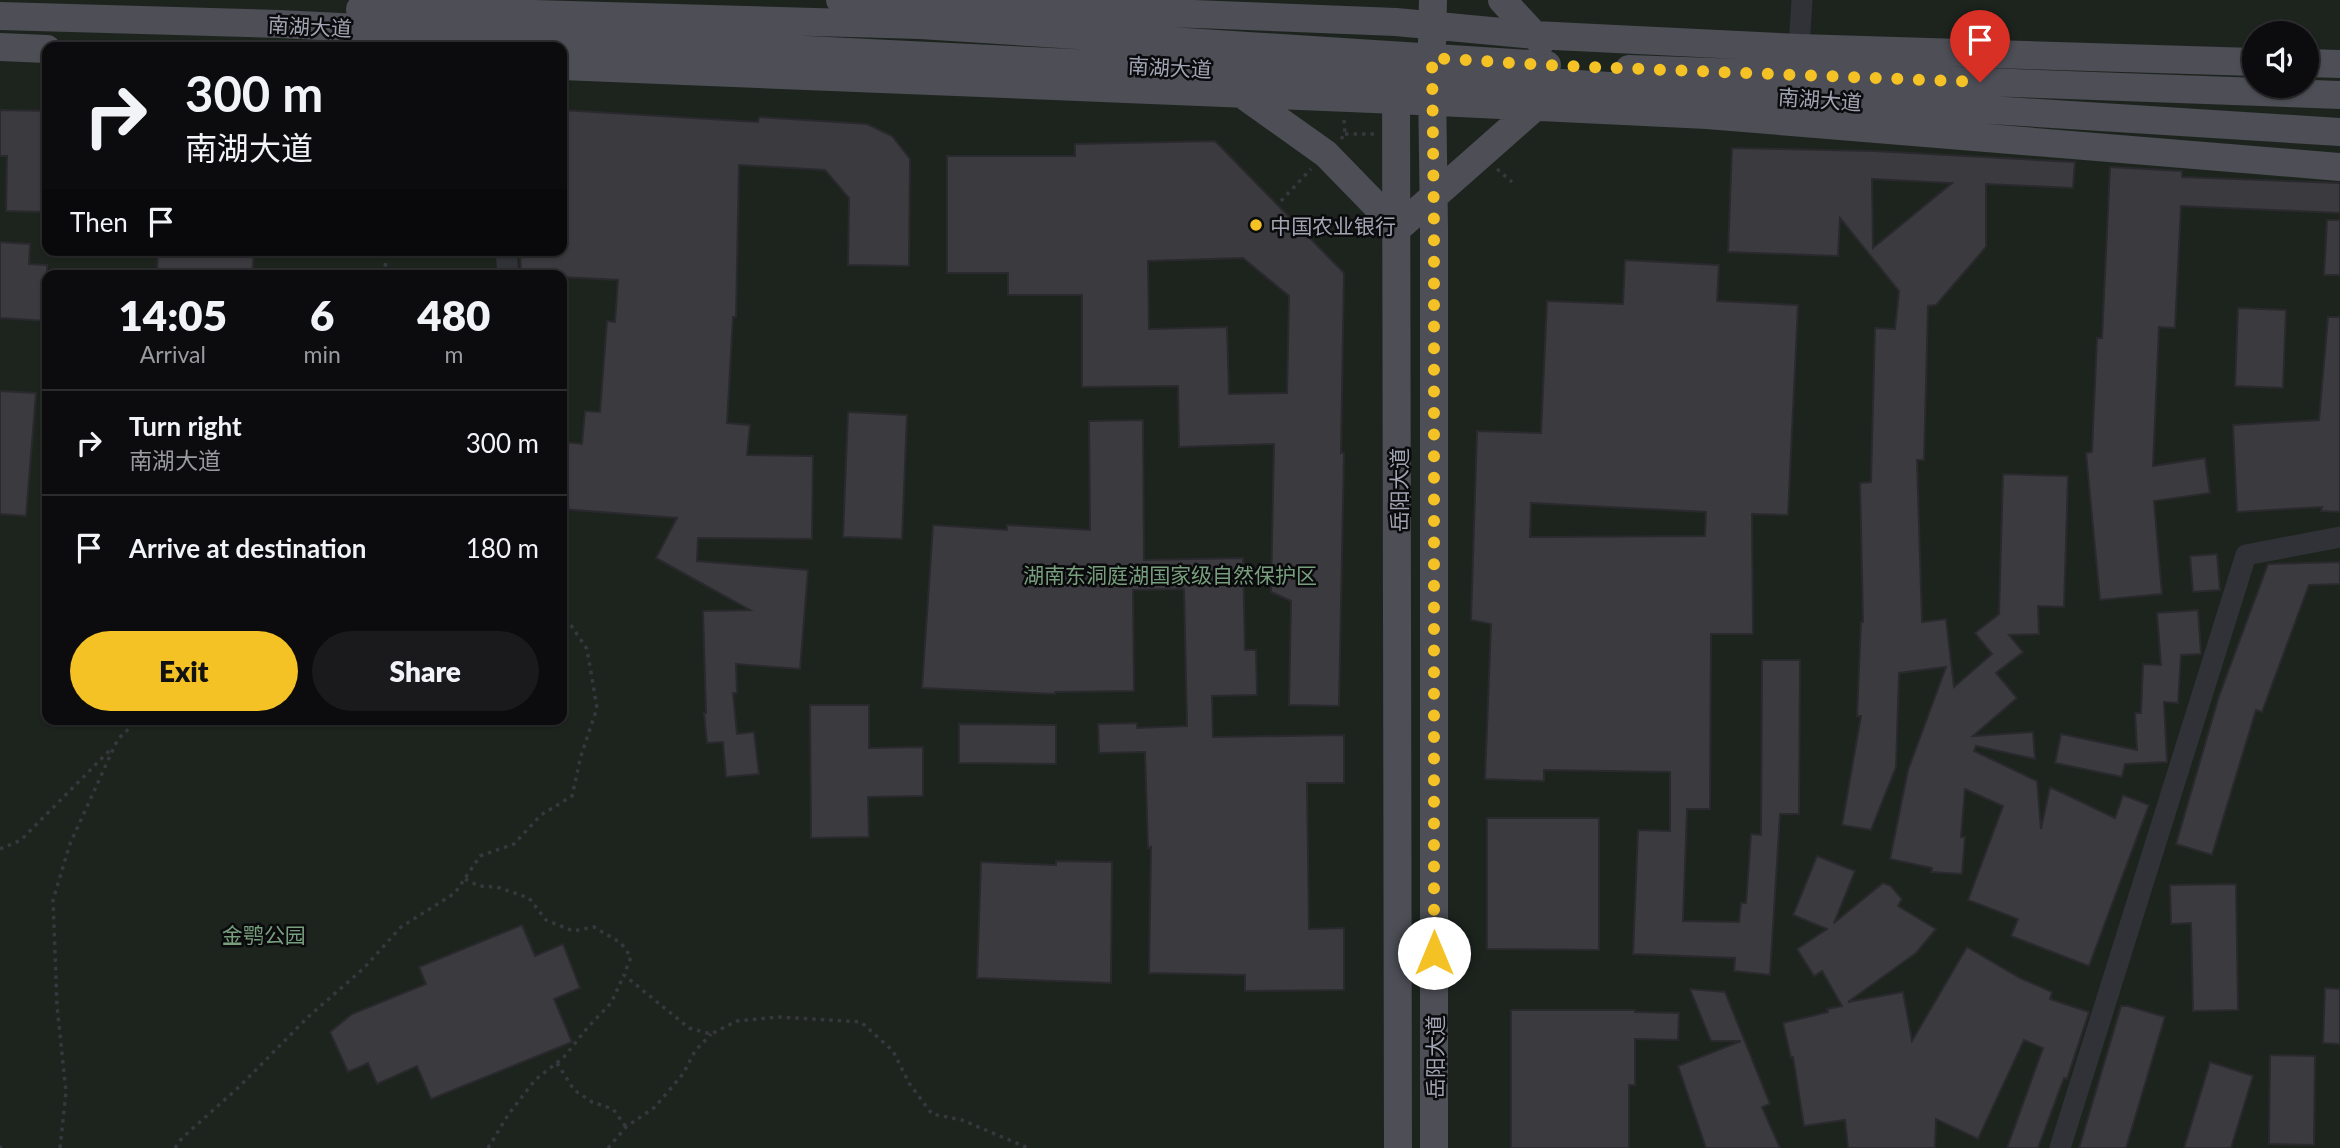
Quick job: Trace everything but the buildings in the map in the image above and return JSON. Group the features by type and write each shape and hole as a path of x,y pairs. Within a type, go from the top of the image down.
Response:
{"main road":[{"name":"南湖大道","path":"111,0 302,8 920,24 1432,80 1563,75 2340,95"},
{"path":"840,0 1257,17 1432,12 1534,35 1799,48 2242,62"},
{"path":"1279,0 1210,56 1242,94 1325,154 1398,228 1535,107 1563,75 1534,35 1502,0"},
{"name":"岳阳大道","path":"1397,11 1398,1148"},
{"name":"岳阳大道","path":"1432,12 1434,1148"},
{"name":"南湖大道","path":"0,16 1210,56"},
{"path":"0,47 42,48"},
{"path":"2319,63 2340,64"},
{"path":"567,66 1242,94 1396,78"},
{"name":"南湖大道","path":"1563,75 2340,132"},
{"path":"1432,80 1535,107 1707,116 2340,167"}],"street":[{"path":"1799,48 1802,0"},
{"path":"2060,1148 2246,555 2340,537"}],"path":[{"path":"175,1148 182,1138 240,1086 308,1017 364,968 401,927 455,893 480,856 514,844 541,815 572,796 581,756 597,708 587,649 567,619"},
{"path":"60,1148 66,1093 57,1006 53,900 70,844 115,745 133,725"},
{"path":"0,849 21,840 115,745"},
{"path":"465,878 479,886 496,887 529,898 546,920 573,931 594,927 621,943 631,957 611,1003 557,1063 535,1080 508,1115 488,1148"},
{"path":"624,975 689,1028 710,1034"},
{"path":"608,1148 626,1127 655,1107 683,1074 695,1051 710,1034 737,1021 778,1017 861,1022 893,1051 909,1083 932,1114 962,1120 1028,1148"},
{"path":"557,1063 574,1090 592,1102 613,1109 626,1127"}],"green space":[{"name":"湖南东洞庭湖国家级自然保护区","path":"0,0 2340,0 2340,1148 0,1148"}],"place":[{"name":"中国农业银行","path":"1256,225"}],"route":[{"path":"1434,953 1432,58 1564,66 1980,82"}],"park label":[{"name":"金鹗公园","path":"264,934"}]}
